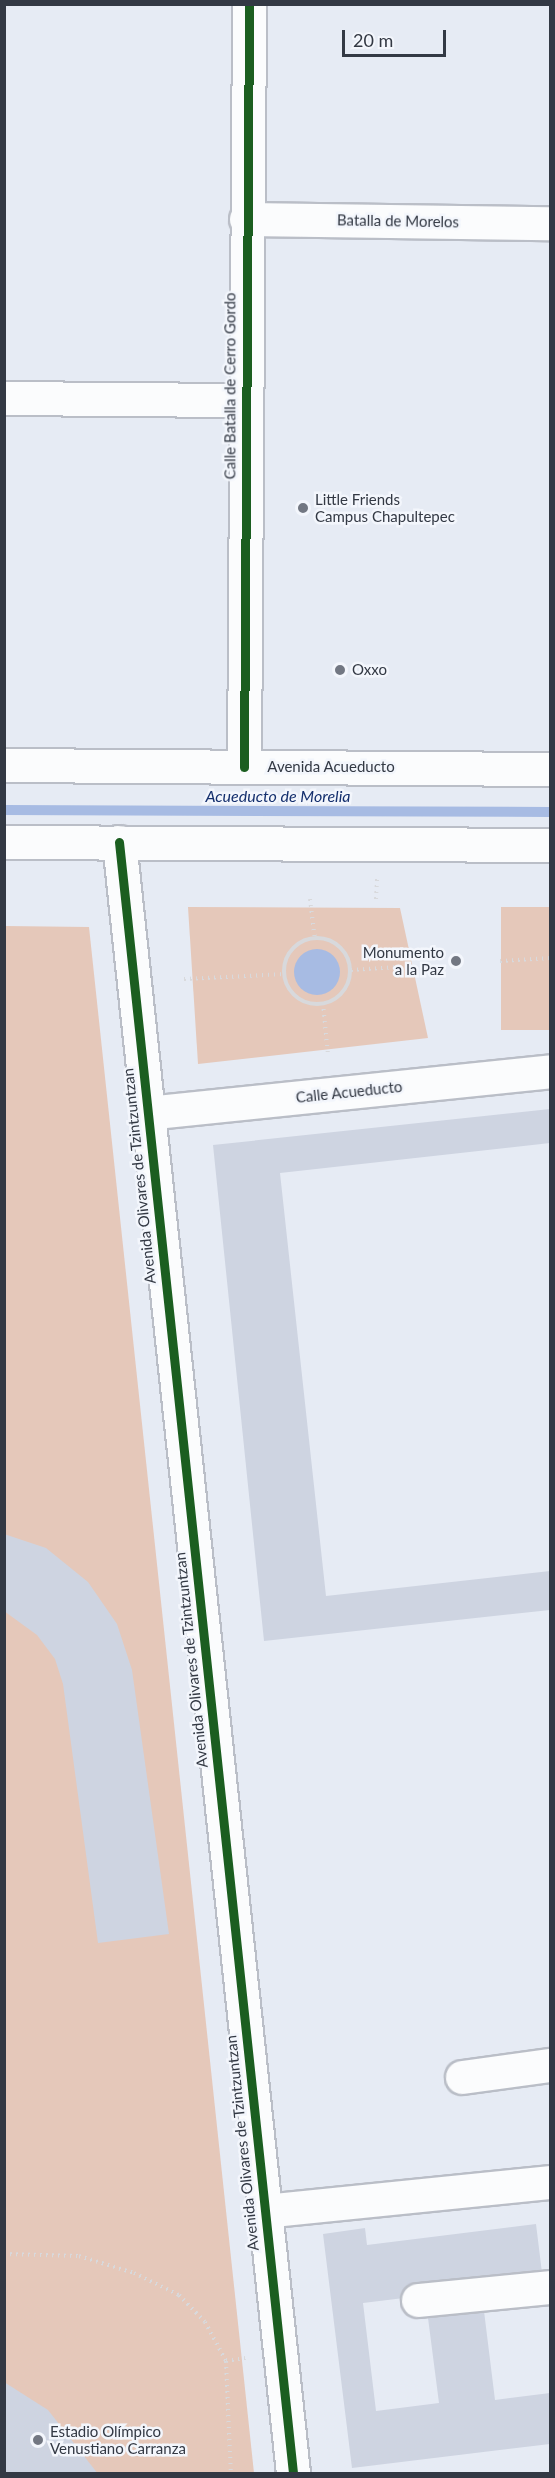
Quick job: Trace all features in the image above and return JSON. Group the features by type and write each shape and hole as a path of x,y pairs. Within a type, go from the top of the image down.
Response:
{"street":[{"name":"Calle Batalla de Cerro Gordo","path":"244,767 249,4"},
{"name":"Batalla de Morelos","path":"246,219 550,223"},
{"path":"4,398 245,400"},
{"name":"Avenida Acueducto","path":"4,765 550,769"},
{"path":"4,842 550,845"},
{"name":"Avenida Olivares de Tzintzuntzan","path":"119,843 293,2474"},
{"name":"Calle Acueducto","path":"147,1113 550,1071"},
{"path":"462,2077 550,2065"},
{"path":"264,2211 550,2182"},
{"path":"418,2300 550,2287"}],"path":[{"path":"310,899 315,938"},
{"path":"315,938 335,943 343,950 350,970 345,989 322,1003 298,998 285,974 288,957 294,948 315,938"},
{"path":"500,961 550,958"},
{"path":"350,970 413,966"},
{"path":"184,979 285,974"},
{"path":"322,1003 328,1055"},
{"path":"4,2254 79,2256 134,2273 178,2295 205,2322 226,2361 231,2474"}],"shaded area":[{"path":"188,907 400,908 428,1038 198,1064"},
{"path":"501,907 550,907 550,1030 501,1030"},
{"path":"5,926 89,927 254,2473 5,2473"}],"water":[{"path":"317,949 333,956 340,972 333,988 317,995 301,988 294,972 301,956"}],"building":[{"path":"550,1109 550,1143 280,1173 326,1596 550,1571 550,1610 264,1641 213,1145"},
{"path":"4,1534 46,1548 88,1582 117,1624 132,1670 169,1934 98,1943 63,1684 55,1659 37,1635 4,1611"},
{"path":"536,2224 543,2281 363,2303 376,2411 439,2403 428,2318 484,2311 495,2400 550,2393 550,2444 352,2468 323,2234 365,2228 367,2245"},
{"name":"Estadio Olímpico Venustiano Carranza","path":"4,2382 48,2410 98,2474 4,2474"}],"waterway":[{"name":"Acueducto de Morelia","path":"4,810 550,812"}],"cycle path":[{"path":"244,767 249,4"},
{"path":"119,842 293,2474"}],"place":[{"name":"Little Friends Campus Chapultepec","path":"303,508"},
{"name":"Oxxo","path":"340,670"},
{"name":"Monumento a la Paz","path":"456,961"},
{"name":"Estadio Olímpico Venustiano Carranza","path":"38,2440"}]}
